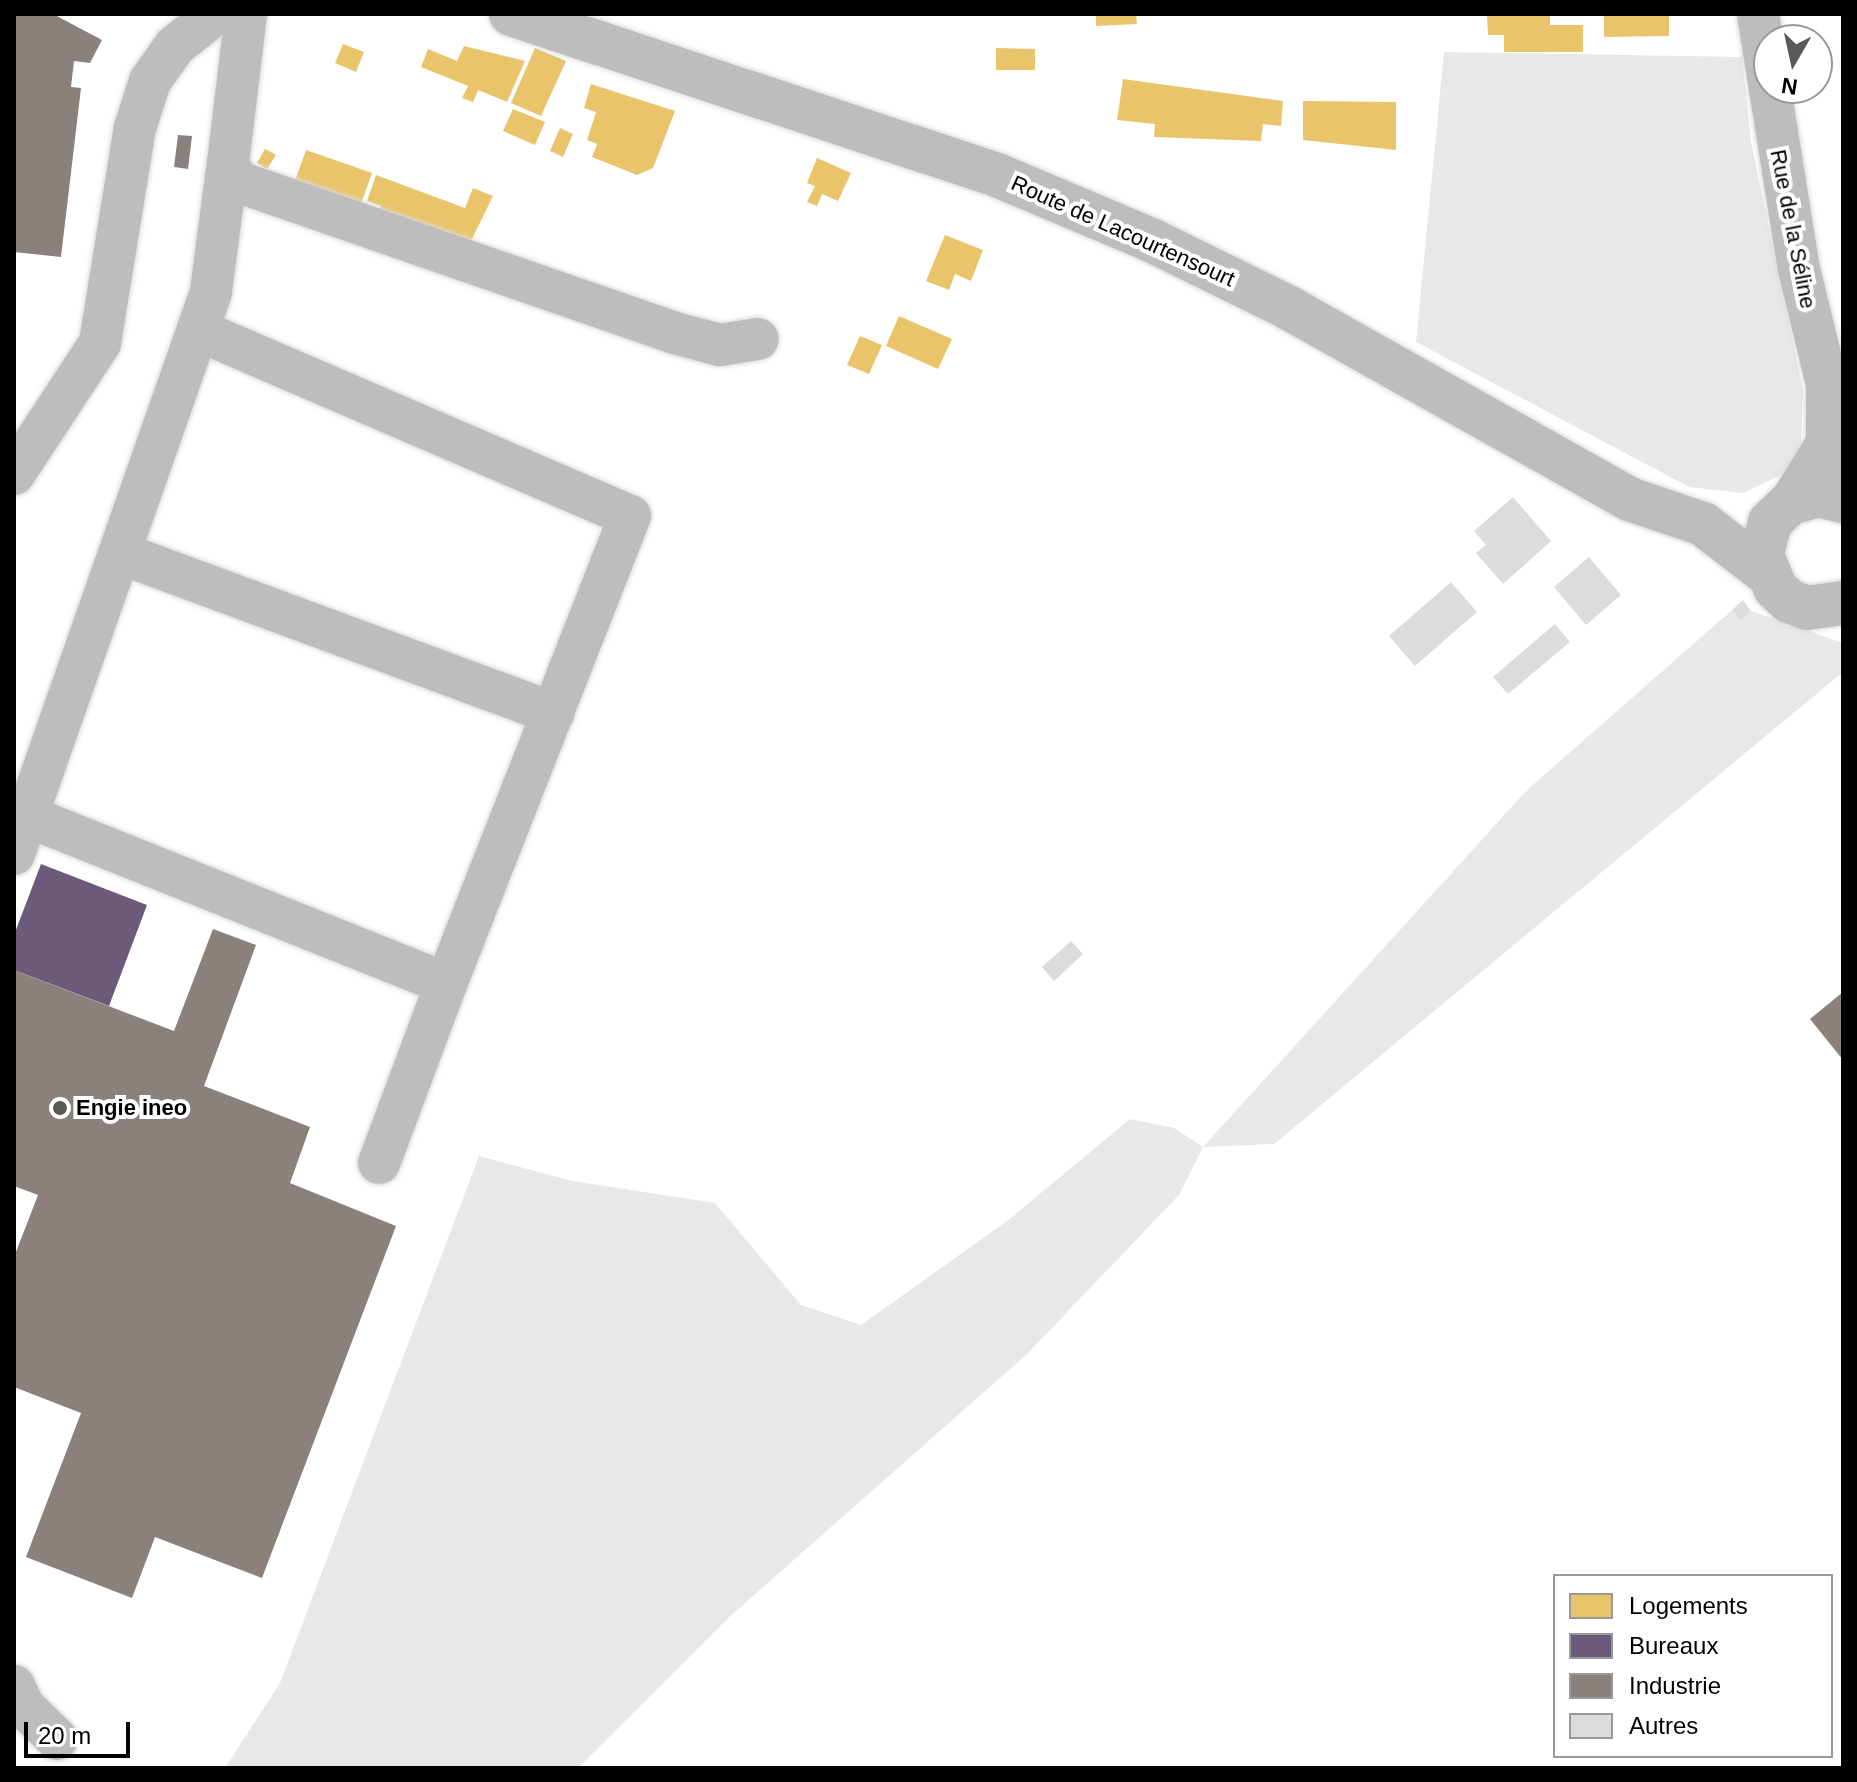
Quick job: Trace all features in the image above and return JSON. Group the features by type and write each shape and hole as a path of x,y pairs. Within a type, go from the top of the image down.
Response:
{"main road":[{"name":"Route de Lacourtensourt","path":"511,14 997,175 1153,241 1289,308 1629,499 1703,524 1765,572 1789,601 1837,608"},
{"name":"Route de Lacourtensourt","path":"1703,524 1786,506 1818,495 1843,501"},
{"path":"1765,572 1763,538 1786,506"}],"street":[{"path":"14,474 100,343 135,128 150,81 175,46 215,14"},
{"path":"246,14 211,292 21,835 446,984"},
{"name":"Rue de la Séline","path":"1758,14 1798,265 1827,384 1835,458 1786,506"},
{"path":"228,162 236,181 259,190 678,334 720,345 758,339"},
{"path":"198,330 630,516 379,1163"},
{"path":"120,553 553,713"},
{"path":"14,1686 24,1707 57,1739"}],"shaded area":[{"path":"1444,52 1742,57 1751,142 1803,390 1801,444 1783,474 1743,493 1689,487 1416,342"},
{"path":"1732,610 1740,619 1751,611 1843,643 1843,672 1274,1144 1203,1147 1526,791"},
{"path":"1130,1119 1174,1128 1203,1147 1179,1195 1027,1354 736,1611 578,1768 225,1768 280,1683 479,1156 572,1181 715,1203 801,1305 861,1325 1007,1221"}],"building: Logements":[{"path":"1096,14 1136,14 1137,24 1096,26"},
{"path":"1487,14 1550,14 1550,25 1583,25 1583,52 1504,52 1504,35 1488,35"},
{"path":"1604,14 1669,14 1669,36 1604,37"},
{"path":"343,44 364,52 356,72 335,63"},
{"path":"464,46 525,61 507,102 478,90 473,102 462,98 468,86 421,67 428,49 457,61"},
{"path":"535,48 566,61 541,116 511,103"},
{"path":"996,48 1035,49 1035,70 996,70"},
{"path":"1123,79 1283,101 1281,126 1263,124 1261,141 1154,137 1155,124 1117,120"},
{"path":"591,84 675,111 653,168 637,175 592,157 597,144 587,140 596,112 584,108"},
{"path":"1303,101 1396,102 1396,150 1303,140"},
{"path":"513,109 545,122 535,145 503,131"},
{"path":"560,128 573,134 563,157 550,151"},
{"path":"265,149 276,155 267,169 257,163"},
{"path":"306,150 372,173 360,207 294,183"},
{"path":"817,158 851,173 838,201 822,194 817,206 807,202 815,186 807,183"},
{"path":"376,175 465,208 473,188 493,196 468,247 378,215 381,206 367,201"},
{"path":"945,235 983,250 971,281 955,274 949,290 926,281"},
{"path":"899,316 952,339 938,369 886,346"},
{"path":"860,336 882,345 869,374 847,365"}],"building: Bureaux":[{"path":"41,864 147,905 109,1006 14,970 14,935"}],"building: Industrie":[{"path":"14,14 53,14 102,40 90,63 74,61 71,87 81,88 61,257 14,252"},
{"path":"178,135 192,136 188,169 174,167"},
{"path":"213,929 256,945 204,1086 310,1127 290,1183 396,1226 262,1578 155,1537 132,1598 26,1557 81,1413 14,1387 14,1257 38,1195 14,1186 14,970 174,1031"},
{"path":"1843,992 1843,1060 1810,1019"}],"building: Autres":[{"path":"1513,497 1551,541 1503,584 1476,553 1486,545 1474,531"},
{"path":"1589,557 1621,595 1586,625 1554,587"},
{"path":"1451,582 1477,612 1415,666 1389,636"},
{"path":"1743,600 1751,611 1741,620 1732,610"},
{"path":"1555,624 1570,642 1508,694 1493,677"},
{"path":"1071,941 1083,954 1054,981 1042,967"}],"place":[{"name":"Engie ineo","path":"60,1108"}]}
